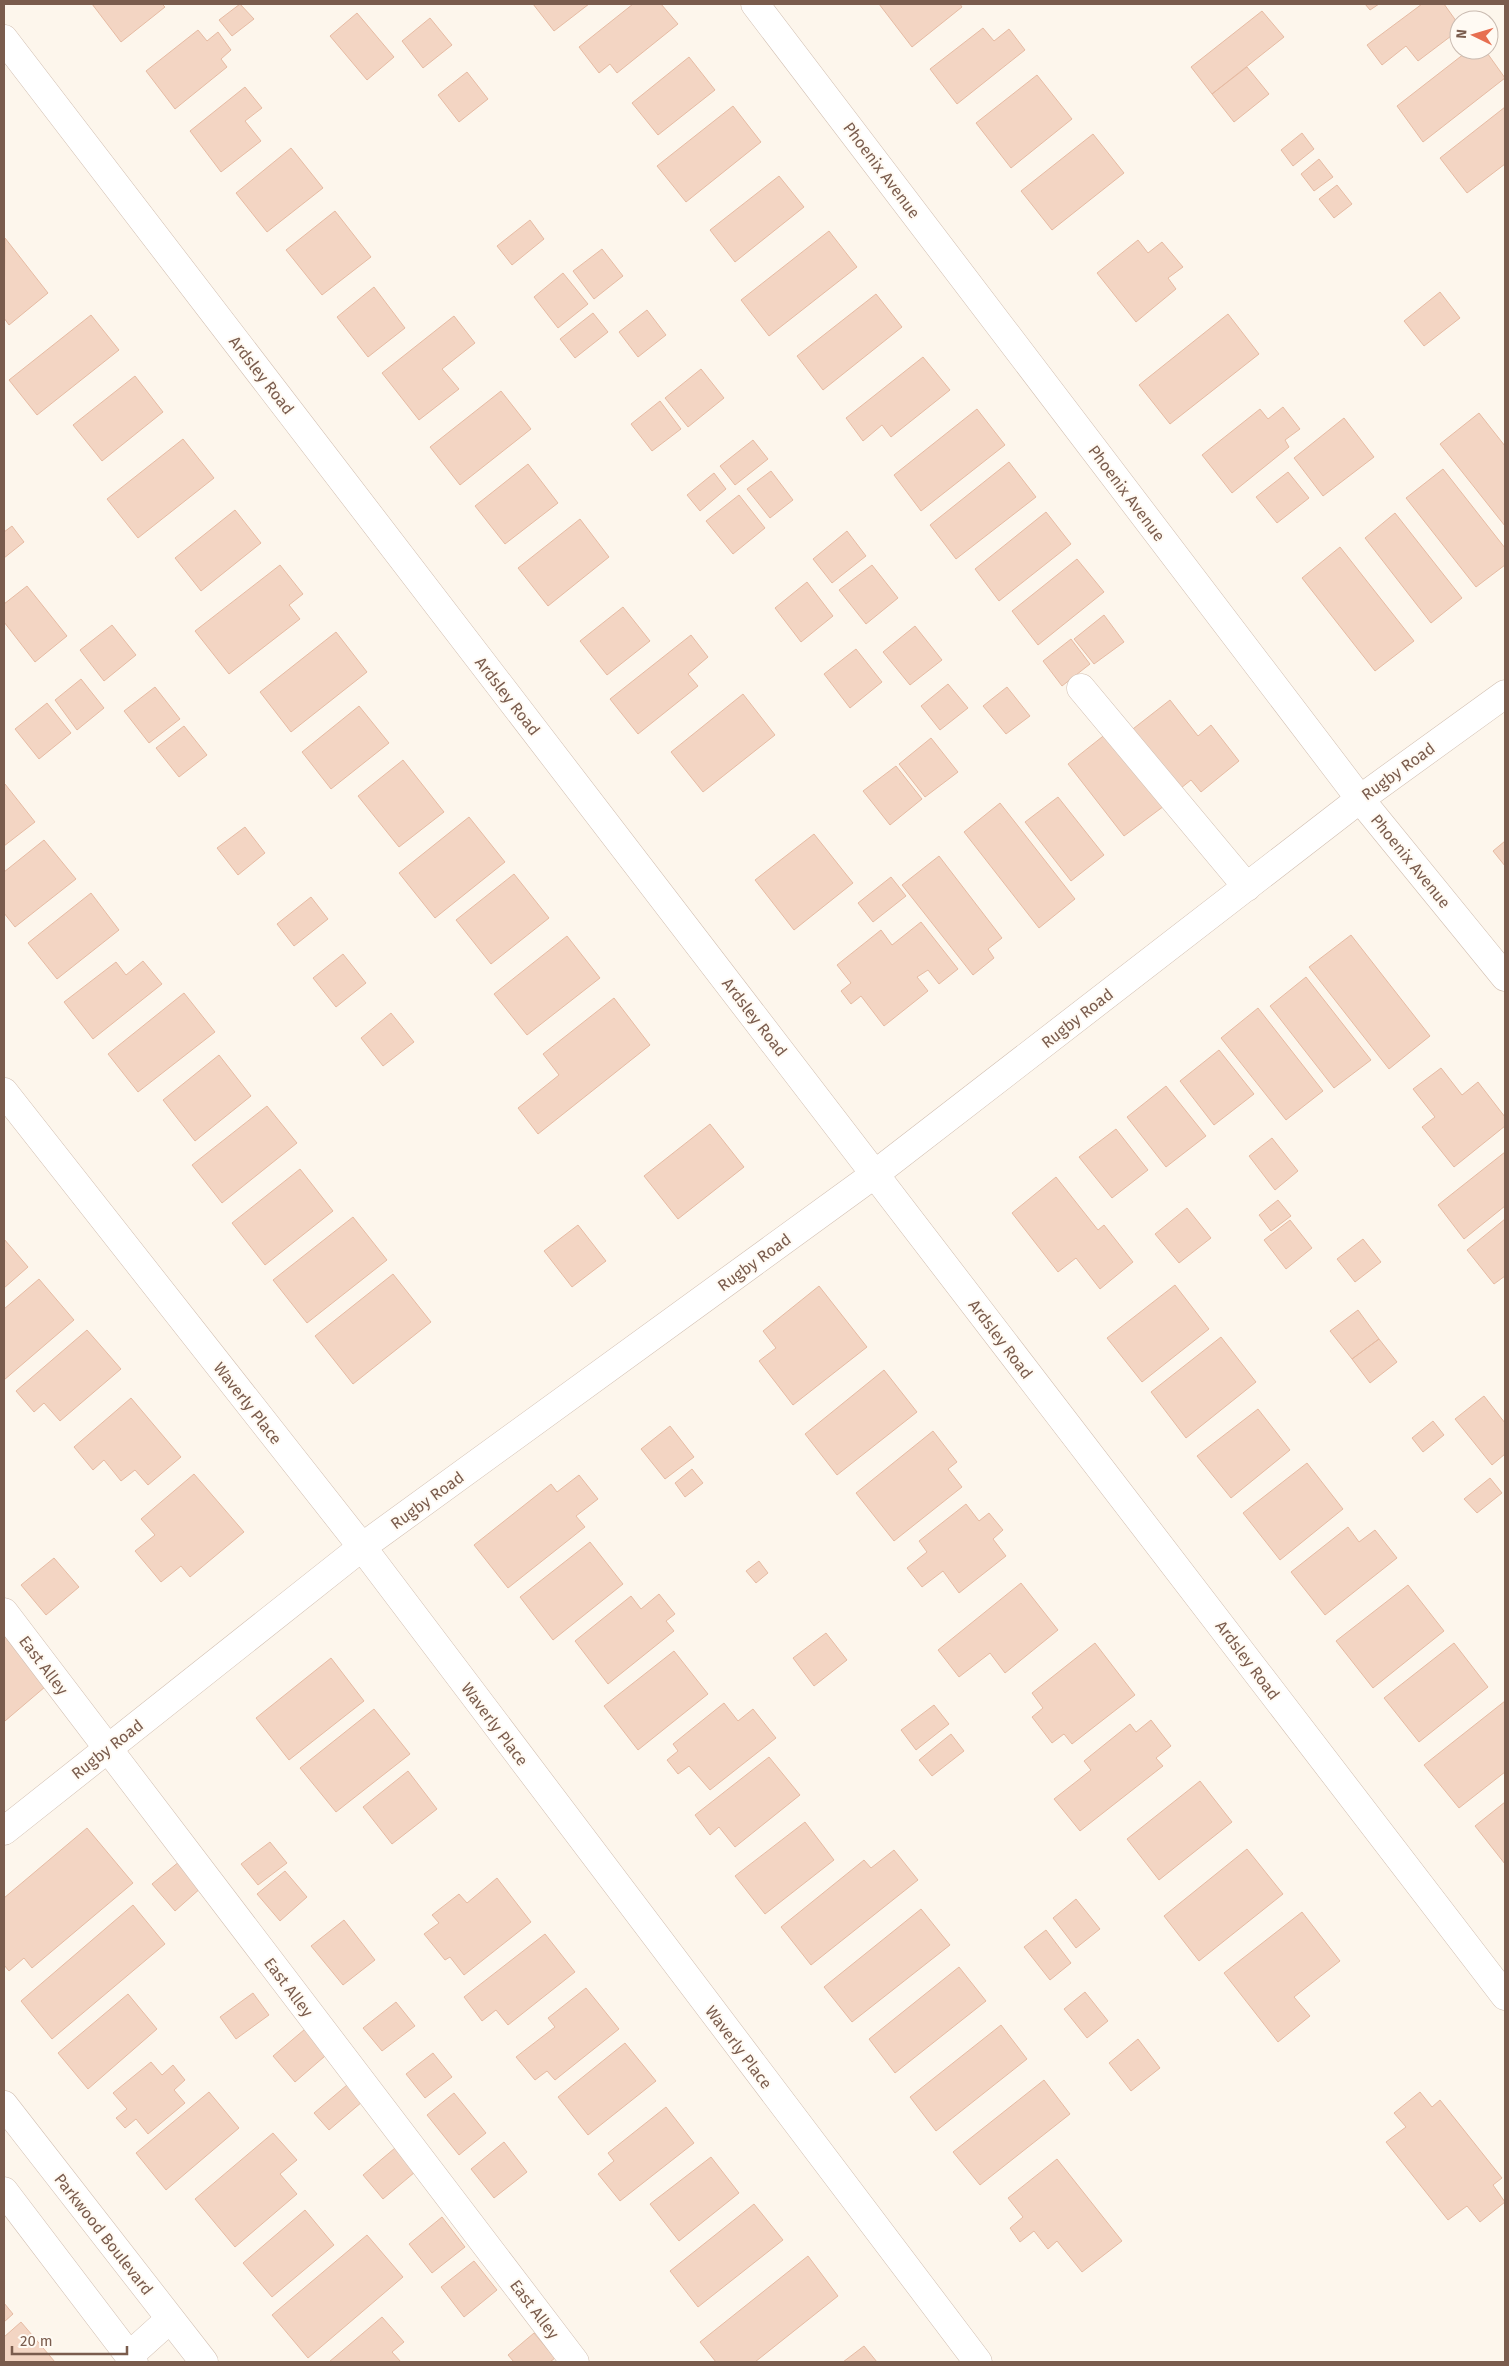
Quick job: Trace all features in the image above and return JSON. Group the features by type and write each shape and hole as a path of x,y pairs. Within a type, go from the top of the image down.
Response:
{"street":[{"name":"Phoenix Avenue","path":"755,4 1360,799 1505,977"},
{"name":"Ardsley Road","path":"4,39 1505,1996"},
{"path":"1081,688 1246,887"},
{"name":"Rugby Road","path":"4,1830 362,1547 875,1174 1360,799 1505,694"},
{"name":"Waverly Place","path":"4,1092 362,1547 978,2362"},
{"name":"East Alley","path":"4,1612 575,2362"},
{"name":"Parkwood Boulevard","path":"4,2105 204,2362"},
{"path":"4,2191 132,2359 170,2319"}],"building":[{"path":"92,4 162,4 165,7 121,42"},
{"path":"240,4 254,19 232,36 219,20"},
{"path":"533,4 589,4 554,31"},
{"path":"633,4 661,4 678,24 617,73 610,64 599,73 579,47"},
{"path":"879,4 960,4 962,7 912,47"},
{"path":"1365,4 1379,4 1370,10"},
{"path":"1422,4 1444,4 1449,11 1449,38 1418,61 1406,46 1382,65 1367,45"},
{"path":"1262,11 1284,37 1212,94 1191,67"},
{"path":"357,13 394,57 367,80 330,36"},
{"path":"430,18 452,45 423,68 402,41"},
{"path":"983,28 994,41 1009,29 1025,50 957,104 930,69"},
{"path":"198,30 207,41 218,32 231,50 221,59 227,67 175,109 146,71"},
{"path":"689,57 715,90 658,135 632,103"},
{"path":"1456,60 1492,60 1505,78 1423,142 1397,106"},
{"path":"1247,67 1269,94 1234,122 1212,94"},
{"path":"467,72 488,99 459,122 438,95"},
{"path":"1037,75 1072,119 1011,168 976,123"},
{"path":"245,87 262,108 245,121 261,141 221,172 190,131"},
{"path":"733,106 761,142 686,202 657,166"},
{"path":"1505,107 1505,164 1467,193 1440,158"},
{"path":"1302,133 1314,149 1293,166 1281,150"},
{"path":"1093,134 1124,173 1052,230 1021,191"},
{"path":"291,148 323,188 267,232 236,193"},
{"path":"1319,159 1333,177 1314,191 1301,174"},
{"path":"779,176 804,207 735,262 710,230"},
{"path":"1337,185 1352,204 1334,218 1319,199"},
{"path":"335,211 371,257 322,295 286,250"},
{"path":"530,220 544,239 512,265 497,246"},
{"path":"829,231 857,267 769,336 741,300"},
{"path":"5,238 48,293 9,325 4,318"},
{"path":"1138,240 1148,253 1162,242 1183,267 1168,278 1176,289 1136,322 1097,273"},
{"path":"602,249 623,276 594,299 573,271"},
{"path":"563,273 588,304 558,328 534,297"},
{"path":"374,287 405,328 368,357 337,317"},
{"path":"1440,292 1460,318 1424,346 1404,321"},
{"path":"876,294 902,327 823,390 797,356"},
{"path":"647,310 666,335 638,357 619,332"},
{"path":"593,313 608,332 575,358 560,339"},
{"path":"1228,314 1259,354 1170,424 1139,385"},
{"path":"91,315 119,350 37,415 9,380"},
{"path":"454,316 475,343 442,369 459,389 419,420 382,373"},
{"path":"923,357 950,390 891,437 882,425 863,441 846,418"},
{"path":"701,369 724,398 688,427 665,398"},
{"path":"135,376 163,412 102,461 73,425"},
{"path":"501,391 531,429 460,485 430,447"},
{"path":"660,401 681,429 652,451 631,424"},
{"path":"1283,407 1300,429 1285,440 1289,447 1232,493 1202,455 1260,409 1268,419"},
{"path":"977,409 1005,445 921,511 894,475"},
{"path":"1479,413 1505,446 1505,526 1440,444"},
{"path":"1344,418 1374,457 1323,496 1294,458"},
{"path":"183,439 214,478 138,538 107,499"},
{"path":"753,440 768,459 735,485 720,466"},
{"path":"1009,462 1036,497 956,559 930,525"},
{"path":"528,464 558,503 505,544 475,506"},
{"path":"1443,469 1505,548 1505,565 1476,587 1406,498"},
{"path":"771,471 793,500 770,518 747,489"},
{"path":"1288,472 1309,498 1277,523 1256,497"},
{"path":"714,473 726,489 700,511 687,495"},
{"path":"739,495 765,528 733,554 706,521"},
{"path":"235,510 261,543 201,591 175,558"},
{"path":"1046,512 1071,544 999,601 975,569"},
{"path":"1395,513 1462,598 1431,623 1365,538"},
{"path":"580,519 609,557 548,606 518,568"},
{"path":"12,526 24,542 4,558 4,532"},
{"path":"847,531 866,556 832,583 813,559"},
{"path":"1340,547 1414,641 1375,671 1302,578"},
{"path":"1077,559 1104,592 1038,645 1012,611"},
{"path":"280,565 303,594 289,605 300,619 229,674 195,631"},
{"path":"872,565 898,598 866,624 839,590"},
{"path":"807,582 833,616 801,642 775,608"},
{"path":"27,586 67,636 35,662 4,622 4,604"},
{"path":"623,607 650,641 607,675 580,641"},
{"path":"1104,615 1124,642 1094,664 1074,639"},
{"path":"112,625 136,655 104,681 80,650"},
{"path":"915,626 942,660 910,685 883,652"},
{"path":"336,632 367,672 291,732 260,692"},
{"path":"691,635 708,657 688,674 698,686 638,734 610,699"},
{"path":"1071,639 1090,664 1062,686 1043,661"},
{"path":"856,649 882,682 850,708 824,674"},
{"path":"81,679 104,708 77,730 55,700"},
{"path":"948,684 968,708 940,730 921,706"},
{"path":"155,687 180,719 149,743 124,711"},
{"path":"1007,687 1030,716 1006,734 983,706"},
{"path":"743,694 775,735 703,792 671,752"},
{"path":"1170,700 1198,736 1211,725 1239,761 1201,792 1191,780 1176,792 1129,732"},
{"path":"47,703 71,733 39,759 15,729"},
{"path":"359,706 389,743 331,789 302,752"},
{"path":"184,726 207,755 179,777 156,748"},
{"path":"1107,733 1164,806 1124,836 1068,764"},
{"path":"931,738 958,772 925,797 899,764"},
{"path":"403,760 444,812 399,847 358,796"},
{"path":"896,766 922,799 890,825 863,791"},
{"path":"4,785 35,822 4,846"},
{"path":"1058,797 1104,855 1071,881 1025,822"},
{"path":"1000,803 1075,899 1039,928 964,832"},
{"path":"469,817 505,862 435,918 399,873"},
{"path":"245,827 265,853 238,875 217,848"},
{"path":"814,834 853,883 794,930 755,880"},
{"path":"44,840 76,879 15,927 4,913 4,872"},
{"path":"1505,841 1505,866 1493,851"},
{"path":"939,856 1002,938 988,949 994,958 973,975 902,885"},
{"path":"514,874 549,918 491,964 456,920"},
{"path":"891,877 906,896 873,922 858,903"},
{"path":"91,893 119,930 57,979 28,943"},
{"path":"311,897 328,919 294,946 277,924"},
{"path":"921,922 958,969 939,984 928,970 917,977 928,991 884,1026 861,996 851,1004 841,991 851,983 837,965 881,930 892,945"},
{"path":"1351,935 1430,1036 1389,1069 1309,967"},
{"path":"567,936 600,978 527,1035 494,994"},
{"path":"343,954 366,983 336,1007 313,978"},
{"path":"143,961 162,984 93,1039 64,1002 116,962 126,975"},
{"path":"1306,977 1371,1060 1334,1088 1270,1006"},
{"path":"184,993 215,1032 138,1092 108,1054"},
{"path":"614,998 650,1045 538,1134 518,1108 559,1075 543,1054"},
{"path":"1258,1008 1323,1091 1286,1120 1221,1038"},
{"path":"391,1013 414,1042 383,1066 361,1038"},
{"path":"1219,1050 1254,1094 1214,1125 1180,1081"},
{"path":"219,1055 251,1096 195,1141 163,1100"},
{"path":"1441,1068 1462,1095 1478,1082 1505,1117 1505,1126 1454,1167 1422,1127 1435,1117 1413,1089"},
{"path":"1166,1086 1206,1136 1166,1167 1127,1117"},
{"path":"267,1106 297,1143 222,1203 192,1165"},
{"path":"710,1124 744,1167 678,1219 644,1176"},
{"path":"1116,1129 1148,1170 1112,1198 1079,1157"},
{"path":"1272,1138 1298,1171 1275,1190 1249,1156"},
{"path":"1505,1152 1505,1206 1464,1239 1438,1205"},
{"path":"300,1169 333,1211 265,1265 232,1223"},
{"path":"1056,1177 1098,1230 1104,1225 1133,1262 1100,1289 1076,1258 1058,1272 1012,1213"},
{"path":"1278,1200 1291,1216 1271,1231 1259,1215"},
{"path":"1187,1208 1211,1238 1179,1263 1155,1234"},
{"path":"353,1217 387,1260 307,1323 273,1280"},
{"path":"1505,1219 1505,1276 1494,1284 1467,1250"},
{"path":"1290,1220 1312,1248 1286,1269 1264,1240"},
{"path":"578,1225 606,1261 572,1287 544,1251"},
{"path":"4,1239 28,1267 4,1288"},
{"path":"1363,1239 1381,1262 1355,1282 1337,1259"},
{"path":"393,1274 431,1322 353,1384 315,1336"},
{"path":"39,1279 74,1320 4,1380 4,1309"},
{"path":"1175,1285 1209,1329 1142,1382 1107,1338"},
{"path":"819,1286 867,1347 793,1405 759,1361 776,1348 763,1331"},
{"path":"1358,1310 1379,1339 1352,1359 1330,1331"},
{"path":"87,1330 121,1369 60,1421 44,1403 34,1412 16,1391"},
{"path":"1221,1337 1256,1382 1186,1438 1151,1392"},
{"path":"1379,1339 1397,1362 1370,1383 1352,1359"},
{"path":"884,1370 917,1412 837,1475 805,1434"},
{"path":"1484,1396 1505,1423 1505,1454 1492,1465 1455,1419"},
{"path":"131,1398 181,1457 148,1485 135,1470 121,1481 104,1460 93,1470 74,1447"},
{"path":"1258,1409 1290,1450 1231,1498 1197,1456"},
{"path":"1433,1421 1444,1435 1423,1452 1412,1438"},
{"path":"670,1426 694,1457 665,1479 641,1449"},
{"path":"933,1431 957,1462 948,1469 962,1487 894,1541 856,1493"},
{"path":"1307,1463 1343,1509 1280,1560 1243,1513"},
{"path":"692,1469 703,1483 685,1497 675,1483"},
{"path":"194,1474 244,1532 190,1577 181,1566 161,1582 135,1551 155,1535 141,1519"},
{"path":"579,1475 598,1499 576,1516 585,1527 508,1588 474,1545 551,1484 557,1492"},
{"path":"1490,1478 1502,1493 1477,1513 1464,1499"},
{"path":"966,1504 979,1521 989,1513 1003,1530 993,1539 1006,1556 959,1593 943,1571 922,1587 907,1568 927,1552 919,1541"},
{"path":"1348,1527 1359,1542 1375,1530 1397,1558 1325,1615 1291,1572"},
{"path":"590,1542 623,1584 553,1640 520,1597"},
{"path":"54,1558 79,1587 46,1615 21,1585"},
{"path":"759,1561 768,1573 756,1583 746,1571"},
{"path":"1021,1583 1058,1630 1005,1673 990,1653 959,1677 938,1650"},
{"path":"1408,1585 1444,1631 1373,1688 1336,1641"},
{"path":"659,1594 675,1614 666,1621 674,1631 608,1684 575,1641 631,1596 641,1609"},
{"path":"4,1624 52,1681 5,1721 4,1719"},
{"path":"826,1633 847,1660 814,1686 793,1658"},
{"path":"1095,1643 1135,1695 1072,1744 1064,1734 1052,1743 1032,1717 1043,1708 1032,1693"},
{"path":"1454,1643 1488,1687 1419,1742 1384,1698"},
{"path":"674,1651 708,1694 638,1750 604,1706"},
{"path":"331,1658 364,1701 289,1760 256,1718"},
{"path":"1505,1701 1505,1772 1459,1808 1424,1765"},
{"path":"724,1703 738,1721 753,1709 776,1738 710,1790 689,1766 678,1774 667,1760 678,1751 673,1744"},
{"path":"934,1705 949,1724 916,1750 901,1730"},
{"path":"374,1709 410,1754 336,1812 300,1768"},
{"path":"1151,1720 1171,1746 1156,1758 1163,1766 1080,1831 1054,1799 1091,1770 1084,1761 1130,1724 1136,1732"},
{"path":"951,1734 964,1751 932,1776 919,1760"},
{"path":"769,1757 800,1795 735,1847 719,1827 710,1835 695,1815"},
{"path":"408,1771 437,1809 392,1844 363,1807"},
{"path":"1200,1781 1232,1822 1159,1880 1127,1839"},
{"path":"1505,1802 1505,1864 1475,1826"},
{"path":"805,1822 834,1860 765,1914 735,1876"},
{"path":"87,1828 133,1883 32,1968 24,1958 9,1971 4,1965 4,1898"},
{"path":"270,1842 287,1863 258,1885 241,1864"},
{"path":"1247,1849 1283,1894 1199,1961 1164,1916"},
{"path":"894,1850 918,1880 811,1965 781,1927 864,1860 871,1868"},
{"path":"180,1861 202,1887 175,1911 152,1884"},
{"path":"285,1871 307,1897 280,1921 257,1894"},
{"path":"497,1878 531,1922 464,1975 450,1957 445,1960 424,1934 439,1923 432,1915 459,1894 467,1903"},
{"path":"1076,1899 1100,1929 1076,1948 1053,1918"},
{"path":"133,1905 165,1944 52,2039 21,2001"},
{"path":"921,1909 950,1945 852,2022 824,1987"},
{"path":"1302,1912 1340,1961 1294,1997 1310,2016 1278,2042 1224,1973"},
{"path":"344,1920 375,1960 343,1985 311,1946"},
{"path":"1046,1930 1071,1963 1050,1980 1024,1947"},
{"path":"545,1934 575,1972 508,2025 496,2010 482,2021 464,1997"},
{"path":"959,1967 986,2001 895,2073 869,2039"},
{"path":"586,1988 619,2029 555,2080 547,2071 535,2080 516,2057 555,2027 548,2018"},
{"path":"1085,1992 1108,2021 1087,2038 1064,2009"},
{"path":"253,1993 269,2015 236,2039 220,2017"},
{"path":"128,1994 157,2029 88,2089 58,2053"},
{"path":"396,2002 415,2026 382,2051 363,2028"},
{"path":"311,2024 332,2050 295,2082 273,2056"},
{"path":"1001,2025 1027,2059 936,2131 910,2097"},
{"path":"1138,2039 1160,2068 1131,2091 1109,2063"},
{"path":"625,2043 656,2081 588,2135 558,2097"},
{"path":"433,2053 452,2077 425,2098 406,2074"},
{"path":"151,2062 162,2075 173,2065 185,2080 174,2090 185,2103 148,2134 136,2119 125,2128 116,2118 127,2109 113,2093"},
{"path":"1044,2080 1070,2114 980,2185 953,2152"},
{"path":"347,2085 362,2102 329,2130 314,2113"},
{"path":"209,2092 239,2128 166,2190 136,2153"},
{"path":"1420,2092 1432,2107 1440,2100 1502,2178 1493,2185 1505,2202 1480,2222 1467,2206 1448,2220 1386,2142 1406,2127 1394,2113"},
{"path":"454,2093 486,2133 459,2155 427,2115"},
{"path":"666,2107 694,2143 620,2201 598,2174 614,2161 608,2153"},
{"path":"273,2133 297,2160 280,2174 297,2194 235,2247 195,2199"},
{"path":"504,2142 527,2172 494,2198 471,2169"},
{"path":"395,2148 415,2172 383,2199 363,2175"},
{"path":"711,2157 739,2193 679,2241 650,2204"},
{"path":"1057,2159 1122,2241 1082,2272 1057,2241 1048,2249 1034,2231 1020,2242 1010,2228 1023,2217 1008,2198"},
{"path":"754,2204 783,2240 698,2307 670,2271"},
{"path":"305,2210 334,2245 272,2297 243,2263"},
{"path":"442,2217 465,2247 432,2273 409,2244"},
{"path":"367,2235 403,2277 308,2358 272,2315"},
{"path":"808,2256 838,2296 755,2362 716,2362 700,2342"},
{"path":"474,2261 497,2290 464,2317 441,2287"},
{"path":"4,2303 13,2314 4,2322"},
{"path":"382,2317 404,2342 392,2352 401,2362 329,2362"},
{"path":"21,2322 55,2362 4,2362 4,2337"},
{"path":"534,2333 555,2358 550,2362 514,2362 508,2355"},
{"path":"864,2346 877,2362 843,2362"}]}
